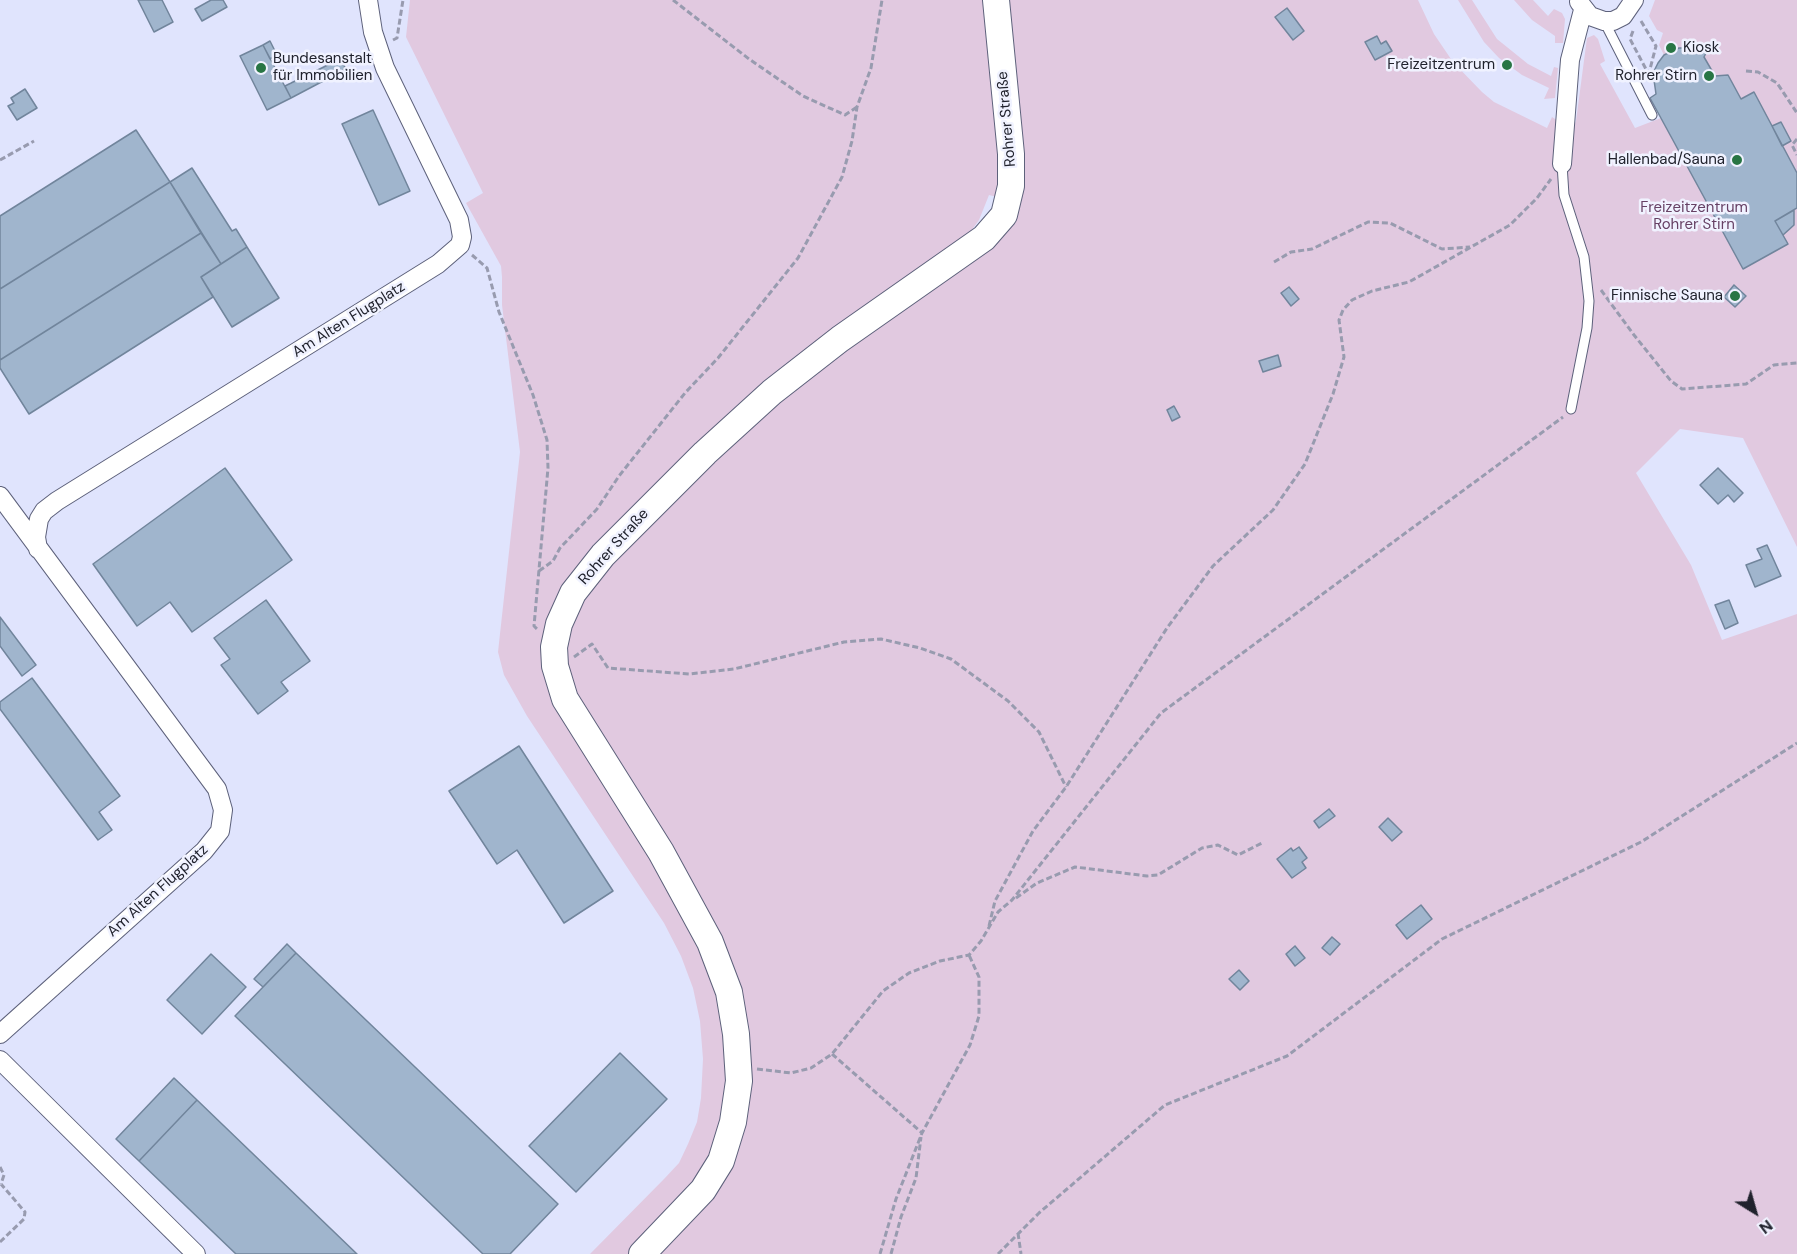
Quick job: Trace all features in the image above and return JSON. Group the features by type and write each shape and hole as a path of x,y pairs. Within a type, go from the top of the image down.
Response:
{"main road":[{"name":"Rohrer Straße","path":"642,1254 703,1190 721,1161 733,1122 739,1068 729,992 710,942 661,852 565,699 555,666 555,641 565,606 587,574 705,453 772,392 840,339 984,238 1004,215 1011,186 1011,154 996,0"}],"street":[{"path":"368,0 378,50 459,220 462,237 460,245"},
{"path":"1581,5 1590,16 1604,21 1613,21 1637,11"},
{"path":"1562,164 1570,60 1581,5"},
{"name":"Am Alten Flugplatz","path":"38,549 36,537 39,519 57,501 438,264 460,245"},
{"name":"Am Alten Flugplatz","path":"0,496 217,789 221,799 223,820 220,831 204,852 0,1034"},
{"path":"0,1060 196,1254"}],"lane":[{"path":"1604,21 1652,115"},
{"path":"1562,164 1564,195 1577,230 1586,275 1587,328 1571,410"}],"path":[{"path":"378,50 397,38 403,0"},
{"path":"673,0 749,59 802,96 844,115 857,107"},
{"path":"538,571 553,561 560,548 597,509 619,476 685,393 718,358 798,258 842,177 852,141 857,107 871,68 882,0"},
{"path":"1637,11 1630,39 1648,73"},
{"path":"1635,81 1648,73 1656,46 1637,11"},
{"path":"1746,71 1758,72 1777,83 1796,107 1797,113"},
{"path":"1797,139 1792,145 1797,155"},
{"path":"0,160 34,141"},
{"path":"987,931 995,901 1033,831 1066,787 1167,628 1213,566 1273,510 1305,464 1333,394 1344,357 1339,320 1343,310 1352,300 1372,291 1409,282 1510,225 1537,198 1562,164"},
{"path":"1274,262 1291,252 1312,249 1368,222 1390,223 1442,249 1475,246"},
{"path":"460,245 487,268 499,312 533,395 547,440 548,468 534,626 555,641 566,659 577,656 592,644 608,668 689,674 734,669 844,642 881,639 920,648 951,659 1008,701 1039,732 1066,787"},
{"path":"1586,275 1595,281 1671,381 1682,389 1746,384 1774,365 1797,363"},
{"path":"1012,900 1161,713 1552,427 1571,410"},
{"path":"998,1254 1039,1213 1165,1106 1287,1056 1442,939 1641,842 1797,743"},
{"path":"739,1068 791,1073 812,1068 832,1054 883,992 909,974 940,961 969,954 998,912 1037,883 1075,867 1148,876 1158,875 1202,848 1218,845 1238,855 1262,843"},
{"path":"880,1254 896,1199 922,1132 970,1045 979,1016 979,978 969,954"},
{"path":"832,1054 922,1132"},
{"path":"891,1254 901,1217 916,1178 922,1132"},
{"path":"0,1167 4,1175 0,1184 26,1212 24,1219 0,1242"},
{"path":"1018,1233 1021,1254"}],"green space":[{"name":"Freizeitzentrum Rohrer Stirn","path":"410,0 1418,0 1434,34 1453,62 1482,92 1494,102 1547,128 1552,117 1572,130 1576,121 1587,38 1594,35 1598,39 1605,61 1600,64 1635,128 1661,118 1650,98 1656,94 1653,73 1664,55 1659,45 1663,33 1657,30 1649,16 1655,0 1797,0 1797,547 1743,438 1680,429 1636,473 1691,565 1722,640 1797,614 1797,1254 590,1254 679,1163 688,1144 697,1122 701,1098 703,1059 700,1021 693,988 681,956 664,923 527,716 504,675 498,652 520,452 502,305 501,266 466,203 483,193 406,37","holes":["989,195 1020,203 1014,220 999,241 802,380 630,539 597,546 969,234 979,220"]},
{"path":"1458,0 1472,0 1497,39 1528,64 1551,76 1554,67 1558,68 1555,98 1544,99 1549,88 1522,75 1499,58 1484,42"},
{"path":"1514,0 1533,0 1548,16 1554,9 1562,13 1565,19 1563,43 1555,43 1555,36 1532,20"}],"building":[{"path":"138,0 162,0 173,22 154,32"},
{"path":"211,0 223,0 227,7 202,21 195,9"},
{"path":"1287,8 1304,31 1293,40 1275,17"},
{"path":"1377,36 1381,44 1386,41 1392,51 1375,60 1365,42"},
{"path":"270,41 277,55 270,59 263,45"},
{"name":"Bundesanstalt für Immobilien","path":"263,45 291,98 267,110 240,56"},
{"name":"Hallenbad/Sauna","path":"1679,48 1694,48 1706,53 1704,57 1715,76 1728,75 1741,99 1754,92 1797,173 1797,208 1775,221 1788,244 1743,269 1650,98 1656,94 1653,73 1658,63 1664,55"},
{"path":"340,59 346,69 291,98 285,86"},
{"path":"25,89 37,108 17,120 8,106 14,103 11,98"},
{"path":"373,110 410,191 379,205 342,124"},
{"path":"1781,122 1791,141 1782,146 1772,126"},
{"path":"136,130 170,182 0,289 0,216"},
{"path":"192,168 232,231 236,229 247,247 221,264 170,182"},
{"path":"170,182 201,233 0,360 0,289"},
{"path":"1794,210 1794,225 1783,235 1775,221"},
{"path":"201,233 221,264 201,277 213,297 29,414 0,368 0,360"},
{"path":"247,247 279,298 232,327 201,277"},
{"name":"Finnische Sauna","path":"1734,285 1746,296 1735,307 1724,297"},
{"path":"1289,287 1299,299 1291,306 1281,293"},
{"path":"1278,355 1281,366 1263,372 1259,361"},
{"path":"1174,406 1180,417 1172,421 1167,410"},
{"path":"225,468 292,560 192,632 170,602 137,626 93,564"},
{"path":"1718,468 1743,493 1734,502 1728,495 1718,504 1700,485"},
{"path":"1767,545 1781,576 1755,587 1746,565 1762,559 1757,549"},
{"path":"266,600 310,661 281,682 288,691 258,714 221,665 230,659 214,638"},
{"path":"1729,600 1738,623 1725,629 1715,605"},
{"path":"0,617 36,665 22,676 0,646"},
{"path":"32,678 120,796 99,812 112,830 98,840 0,709 0,702"},
{"path":"519,746 613,891 564,923 517,850 497,864 449,791"},
{"path":"1329,809 1335,816 1319,828 1314,821"},
{"path":"1388,818 1402,832 1392,841 1379,827"},
{"path":"1299,847 1307,858 1302,862 1306,868 1292,878 1277,859 1291,848 1293,851"},
{"path":"1421,905 1432,919 1407,939 1396,925"},
{"path":"1332,937 1340,944 1330,955 1322,948"},
{"path":"287,944 296,953 263,987 254,979"},
{"path":"1295,946 1305,958 1295,966 1286,954"},
{"path":"296,953 558,1204 510,1254 483,1254 235,1016"},
{"path":"211,954 246,987 202,1034 167,1000"},
{"path":"1239,970 1249,981 1240,990 1229,979"},
{"path":"620,1053 667,1099 576,1192 529,1146"},
{"path":"174,1078 197,1100 139,1161 116,1139"},
{"path":"197,1100 357,1254 236,1254 139,1161"}],"place":[{"name":"Kiosk","path":"1671,48"},
{"name":"Freizeitzentrum","path":"1507,65"},
{"name":"Bundesanstalt für Immobilien","path":"261,68"},
{"name":"Rohrer Stirn","path":"1709,76"},
{"name":"Hallenbad/Sauna","path":"1737,160"},
{"name":"Finnische Sauna","path":"1735,296"}]}
